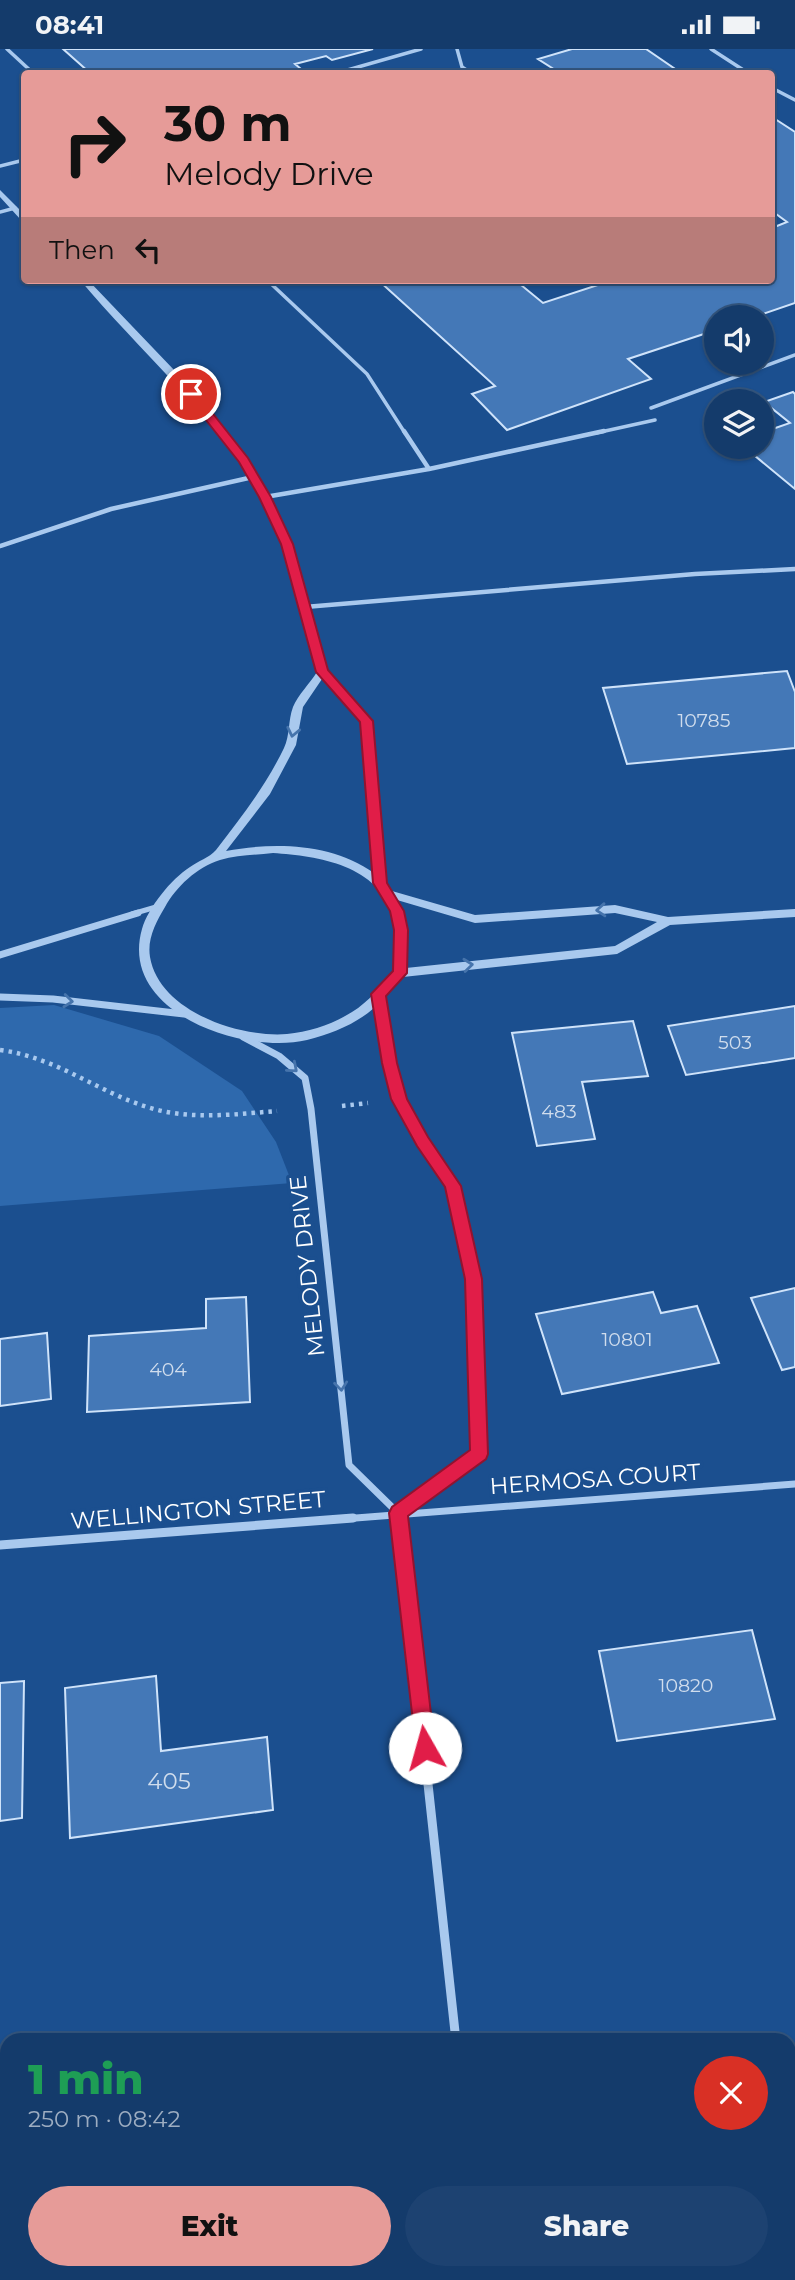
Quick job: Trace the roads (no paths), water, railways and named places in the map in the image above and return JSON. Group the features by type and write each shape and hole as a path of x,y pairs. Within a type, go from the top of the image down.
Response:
{"street":[{"path":"0,192 21,215"},
{"path":"88,284 198,403 265,497 287,544 322,672 366,721 380,883"},
{"path":"215,858 265,794 290,745 299,707 322,672"},
{"path":"400,973 401,930 397,911 380,883 351,865 302,850 273,849 215,858 193,870 172,888 156,907 145,932 143,951 147,970 162,995 184,1014 197,1022 235,1033 277,1039 303,1037 360,1013 400,973 617,950 668,921"},
{"path":"388,894 475,919 615,909 668,921 795,913"},
{"path":"0,955 156,907"},
{"path":"378,994 399,1099 422,1142 453,1186 474,1279 479,1454 398,1513 455,2033"},
{"path":"0,997 53,999 184,1014"},
{"name":"MELODY DRIVE","path":"235,1033 279,1056 304,1078 311,1109 349,1465 398,1513"},
{"name":"HERMOSA COURT","path":"398,1513 795,1484"},
{"name":"WELLINGTON STREET","path":"0,1545 398,1513"}],"lane":[{"path":"7,49 30,70"},
{"path":"348,70 421,49"},
{"path":"457,49 462,67 466,70"},
{"path":"711,49 743,70"},
{"path":"775,90 795,100"},
{"path":"0,166 21,161"},
{"path":"0,212 15,208"},
{"path":"271,284 367,374 429,469"},
{"path":"652,408 795,355"},
{"path":"265,497 429,469 655,419"},
{"path":"0,546 111,509 253,477"},
{"path":"305,607 695,574 795,569"}]}
